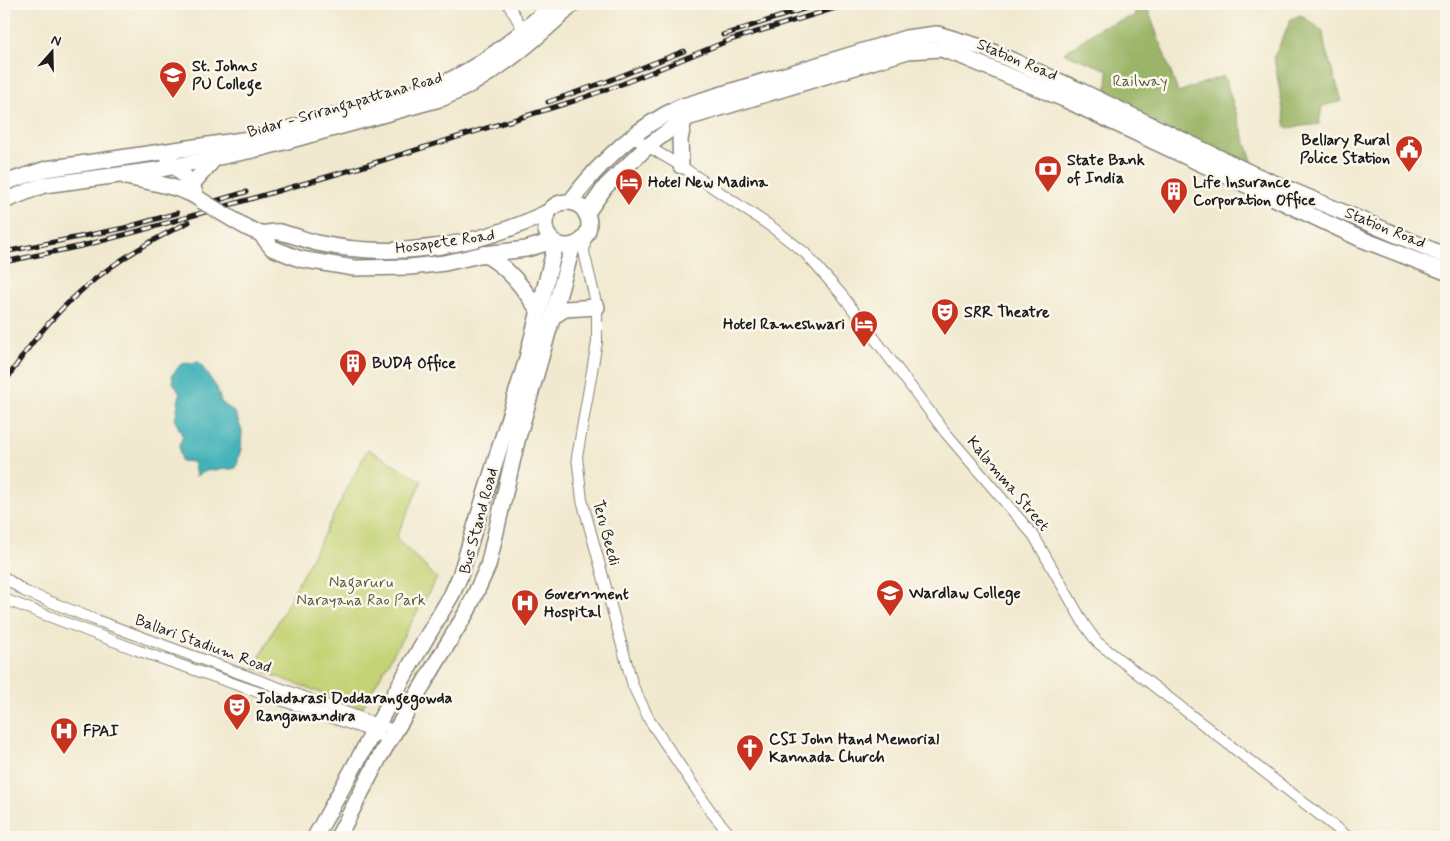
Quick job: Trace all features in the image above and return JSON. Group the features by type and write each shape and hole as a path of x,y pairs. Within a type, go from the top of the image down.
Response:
{"highway":[{"path":"4,200 44,185 112,174 157,170 173,166 256,138 432,88 468,72 524,31 553,4"},
{"name":"Bidar - Srirangapattana Road","path":"215,151 262,148 357,123 451,95 490,74 537,37 573,4"},
{"name":"Station Road","path":"570,202 590,176 632,137 666,113 794,70 913,36 937,34 948,44 1236,182 1361,239 1446,272"},
{"name":"Station Road","path":"586,214 606,186 648,146 684,120 908,51 934,49 948,44 1048,76 1190,145 1446,256"},
{"path":"681,166 680,140 684,120"},
{"path":"4,183 46,169 102,160 157,154 215,151"},
{"path":"197,194 215,151"},
{"path":"157,154 173,166 197,194"},
{"path":"157,154 157,170 185,194 197,194"},
{"path":"112,174 176,188"},
{"name":"Hosapete Road","path":"197,194 237,222 260,233 272,248 300,259 354,268 410,267 445,263 484,254 526,249 555,242"},
{"path":"570,202 582,209 586,214 588,228 586,235 573,245 555,242 545,227 548,212 558,204 570,202"},
{"name":"Hosapete Road","path":"260,233 278,231 318,243 352,248 393,249 453,245 478,240 548,212"},
{"name":"Bus Stand Road","path":"315,837 375,727 452,594 460,576 524,370 555,242"},
{"name":"Bus Stand Road","path":"338,837 393,736 468,610 488,566 517,441 554,316 558,290 573,245"},
{"path":"484,254 500,263 514,275 538,310"},
{"path":"554,316 565,309 597,307"}],"street":[{"path":"508,4 524,31"},
{"name":"Kalamma Street","path":"632,137 681,166 774,228 805,253 842,295 945,432 1034,536 1084,624 1097,642 1348,837"},
{"name":"Teru Beedi","path":"586,235 584,252 597,307 594,365 577,457 582,500 634,686 650,721 712,812 732,837"},
{"name":"Ballari Stadium Road","path":"4,577 24,592 375,727 393,736"},
{"name":"Ballari Stadium Road","path":"4,599 137,650 375,727"}],"green space":[{"name":"Railway","path":"1134,4 1146,4 1178,92 1224,76 1254,167 1106,102 1108,70 1064,53 1101,27 1135,16"},
{"path":"1301,15 1323,31 1325,47 1342,101 1322,106 1319,124 1286,128 1274,57 1291,19"},
{"name":"Nagaruru Narayana Rao Park","path":"368,449 422,481 396,538 437,578 362,708 254,668"}],"water":[{"path":"199,362 217,388 221,402 235,413 242,431 241,449 236,468 211,470 196,476 193,462 181,461 179,445 183,437 175,420 180,394 173,382 172,375 181,364"}],"railway":[{"path":"723,35 819,4"},
{"path":"4,262 82,246 139,231 361,167 574,101 622,84 730,40 849,4"},
{"path":"548,102 684,51"},
{"path":"205,204 246,192"},
{"path":"4,252 124,228 177,213"},
{"path":"4,384 22,356 42,331 84,288 132,253 189,222"}],"place":[{"name":"St. Johns PU College","path":"173,99"},
{"name":"Bellary Rural Police Station","path":"1409,173"},
{"name":"State Bank of India","path":"1048,193"},
{"name":"Hotel New Madina","path":"629,206"},
{"name":"Life Insurance Corporation Office","path":"1174,215"},
{"name":"SRR Theatre","path":"945,336"},
{"name":"Hotel Rameshwari","path":"864,348"},
{"name":"BUDA Office","path":"353,387"},
{"name":"Wardlaw College","path":"890,617"},
{"name":"Government Hospital","path":"525,627"},
{"name":"Joladarasi Doddarangegowda Rangamandira","path":"237,731"},
{"name":"FPAI","path":"64,755"},
{"name":"CSI John Hand Memorial Kannada Church","path":"750,772"}]}
